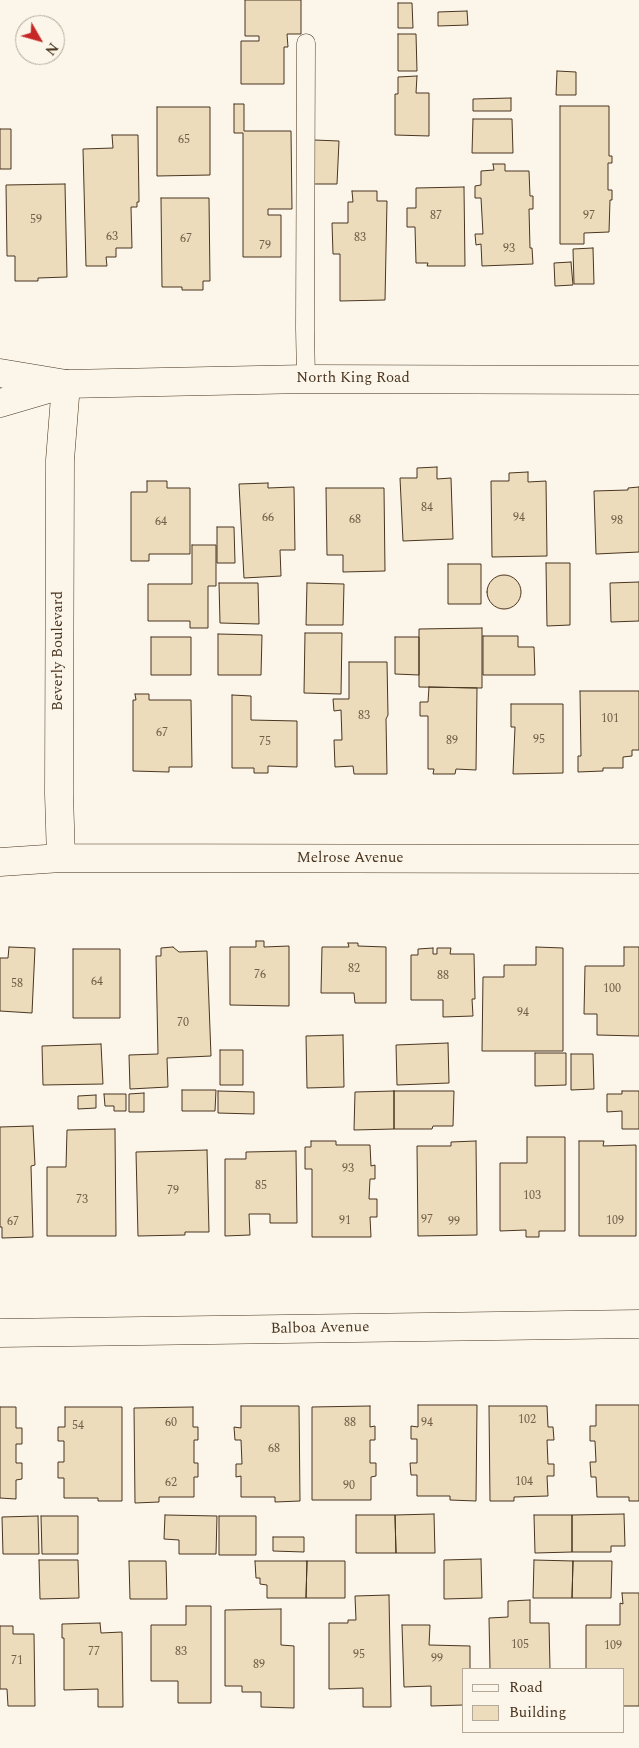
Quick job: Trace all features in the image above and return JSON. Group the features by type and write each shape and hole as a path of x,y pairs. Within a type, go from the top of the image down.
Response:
{"street":[{"name":"North King Road","path":"0,374 66,384 306,379 639,380"},
{"name":"North King Road","path":"0,402 66,384"},
{"name":"Beverly Boulevard","path":"61,858 59,794 60,460 66,384"},
{"name":"Melrose Avenue","path":"61,858 639,859"},
{"path":"0,862 61,858"},
{"name":"Balboa Avenue","path":"0,1333 639,1324"}],"lane":[{"path":"306,43 306,379"}],"building":[{"path":"245,0 301,0 301,34 287,34 288,47 284,47 284,84 241,84 241,41 259,41 259,36 245,36"},
{"path":"398,3 412,3 413,28 398,28"},
{"path":"467,11 468,25 438,26 438,12"},
{"path":"398,34 416,34 417,71 398,71"},
{"path":"557,71 576,72 576,95 556,95"},
{"path":"417,76 416,93 429,93 429,136 395,135 395,94 398,94 398,77"},
{"path":"511,98 511,111 473,111 473,99"},
{"path":"234,104 244,104 244,131 291,131 292,209 268,209 268,215 281,215 281,257 243,257 243,133 234,133"},
{"path":"560,106 609,106 609,156 612,156 612,163 608,163 608,190 612,190 612,200 610,200 609,232 584,233 584,244 560,244"},
{"path":"157,107 210,107 210,175 157,176"},
{"path":"473,119 512,119 513,153 472,153"},
{"path":"0,129 11,129 11,169 0,169"},
{"path":"112,135 138,135 139,202 137,202 137,207 131,207 132,248 116,248 116,257 106,257 107,266 86,266 83,149 113,148"},
{"path":"314,140 339,141 337,184 313,184"},
{"path":"493,164 505,164 505,171 529,171 530,196 533,196 533,209 529,209 530,248 532,248 533,264 482,266 481,244 476,245 475,234 483,234 481,198 475,198 475,186 481,185 481,171 494,170"},
{"path":"65,184 67,277 38,278 38,281 15,281 15,256 7,256 6,185"},
{"path":"464,187 465,266 427,266 428,263 416,263 415,227 407,227 407,208 416,208 416,188"},
{"path":"352,191 377,191 377,201 387,201 385,300 340,301 340,254 333,254 332,223 348,223 348,202 353,202"},
{"path":"161,198 209,198 210,281 203,281 203,290 182,290 182,287 162,287"},
{"path":"593,248 594,284 574,284 573,249"},
{"path":"571,262 573,285 555,286 554,263"},
{"path":"437,467 437,479 451,478 453,539 403,541 400,478 417,478 417,468"},
{"path":"528,472 528,482 546,481 547,556 492,557 491,481 509,481 509,473"},
{"path":"147,481 167,481 167,488 190,488 190,554 149,554 149,561 131,561 131,492 147,492"},
{"path":"268,483 268,488 294,487 295,550 280,550 281,576 244,578 239,484"},
{"path":"639,487 639,552 596,554 594,491 628,490 628,488"},
{"path":"326,488 384,488 385,571 343,572 343,555 327,555"},
{"path":"217,527 234,527 235,563 217,563"},
{"path":"192,545 216,545 216,586 208,586 208,628 190,628 190,621 148,621 148,584 192,584"},
{"path":"546,563 570,563 570,625 547,626"},
{"path":"448,564 481,564 481,604 448,604"},
{"path":"504,575 511,576 516,580 520,585 520,599 516,604 511,608 504,609 497,608 492,604 488,599 487,592 488,585 492,580 497,576"},
{"path":"639,582 639,621 611,622 610,583"},
{"path":"219,583 258,583 259,624 220,623"},
{"path":"307,583 344,584 343,625 306,625"},
{"path":"482,628 482,688 419,687 419,629"},
{"path":"305,633 342,633 341,694 304,693"},
{"path":"218,634 262,635 261,675 218,675"},
{"path":"483,636 518,636 518,647 534,647 535,675 483,675"},
{"path":"151,637 191,637 191,675 151,675"},
{"path":"395,637 419,637 419,675 395,674"},
{"path":"349,662 387,662 387,774 354,774 353,766 335,767 334,740 342,740 341,710 334,711 333,699 349,699"},
{"path":"429,687 477,688 476,770 456,769 455,774 433,774 434,769 428,769 428,716 420,716 420,702 428,702"},
{"path":"580,691 639,691 639,750 632,750 632,756 623,757 623,768 603,768 603,771 578,772 578,756 581,756"},
{"path":"135,694 149,694 149,700 191,700 192,767 169,767 169,772 133,771 133,700 136,700"},
{"path":"232,695 251,696 251,720 297,721 297,767 268,766 268,773 254,773 254,768 232,768"},
{"path":"511,704 563,704 563,773 513,774 515,727 511,727"},
{"path":"256,941 264,941 264,947 289,946 289,1006 230,1005 230,947 256,947"},
{"path":"348,943 358,943 358,946 386,947 386,1003 355,1003 354,993 321,993 322,947 349,947"},
{"path":"9,947 35,948 32,1013 0,1011 0,958 8,958"},
{"path":"173,947 179,952 207,951 211,1056 167,1058 168,1087 130,1089 129,1055 158,1054 156,956 161,956 161,948"},
{"path":"536,947 563,948 563,1051 482,1051 483,977 504,977 504,965 536,965"},
{"path":"624,947 639,947 639,1036 597,1035 597,1014 584,1014 585,966 624,966"},
{"path":"433,948 433,954 437,954 437,948 451,948 450,954 474,954 475,999 472,999 473,1016 443,1017 443,1000 411,1000 411,955 418,955 418,949"},
{"path":"73,949 120,949 120,1018 73,1018"},
{"path":"343,1035 344,1087 307,1088 306,1036"},
{"path":"448,1043 449,1083 397,1085 396,1045"},
{"path":"101,1044 103,1084 43,1085 42,1046"},
{"path":"220,1050 243,1050 243,1085 220,1085"},
{"path":"535,1053 566,1053 566,1085 535,1086"},
{"path":"571,1054 593,1054 594,1089 571,1090"},
{"path":"182,1090 216,1090 215,1111 182,1111"},
{"path":"218,1091 254,1092 254,1114 218,1113"},
{"path":"394,1091 454,1091 453,1126 433,1126 432,1129 394,1129"},
{"path":"394,1091 394,1129 354,1130 355,1092"},
{"path":"622,1091 639,1091 639,1129 622,1129 622,1111 607,1112 607,1094 622,1094"},
{"path":"144,1093 144,1112 129,1112 129,1094"},
{"path":"104,1094 126,1094 126,1111 114,1111 114,1106 105,1106"},
{"path":"96,1095 96,1108 78,1109 78,1096"},
{"path":"33,1126 35,1165 31,1166 33,1237 2,1238 2,1227 0,1227 0,1127"},
{"path":"115,1129 116,1236 47,1236 47,1167 66,1167 67,1130"},
{"path":"527,1137 565,1137 565,1231 539,1231 539,1237 526,1237 526,1230 500,1231 500,1163 527,1163"},
{"path":"311,1141 336,1141 336,1145 370,1145 371,1166 375,1165 375,1179 370,1179 369,1199 377,1199 377,1217 370,1217 371,1237 312,1237 312,1169 305,1169 305,1147 311,1147"},
{"path":"476,1141 477,1235 418,1236 417,1146 451,1146 451,1142"},
{"path":"579,1141 604,1141 603,1146 636,1145 636,1236 579,1236"},
{"path":"207,1150 209,1232 185,1232 185,1235 138,1236 136,1152"},
{"path":"296,1151 297,1223 270,1223 270,1214 249,1214 250,1235 225,1236 225,1159 246,1159 246,1152"},
{"path":"418,1405 477,1405 476,1501 450,1500 450,1496 417,1496 417,1475 411,1475 410,1463 417,1463 417,1439 411,1439 411,1426 418,1427"},
{"path":"596,1405 639,1405 639,1501 629,1501 629,1497 597,1497 596,1477 591,1477 590,1462 596,1462 595,1441 590,1441 590,1426 596,1426"},
{"path":"241,1406 299,1406 300,1501 275,1502 275,1497 241,1497 241,1476 236,1477 236,1464 242,1464 241,1440 235,1440 234,1427 241,1428"},
{"path":"370,1406 370,1427 375,1426 375,1440 370,1440 370,1463 376,1463 376,1476 371,1477 371,1500 312,1500 312,1407"},
{"path":"489,1406 547,1406 548,1427 553,1427 554,1440 547,1440 548,1464 554,1464 554,1476 547,1476 548,1496 514,1497 514,1501 490,1501"},
{"path":"0,1407 16,1407 16,1428 22,1428 22,1444 16,1444 16,1463 22,1463 22,1479 16,1480 16,1499 0,1498"},
{"path":"65,1407 122,1407 122,1501 98,1501 98,1498 64,1498 64,1478 58,1478 58,1462 64,1462 64,1441 58,1441 58,1427 65,1427"},
{"path":"193,1407 193,1427 198,1427 198,1440 194,1440 194,1463 198,1463 198,1477 194,1477 194,1497 159,1497 159,1502 135,1503 134,1408"},
{"path":"434,1514 435,1553 396,1553 395,1515"},
{"path":"624,1514 625,1546 611,1546 611,1552 572,1552 572,1515"},
{"path":"165,1515 217,1516 216,1554 179,1554 179,1540 164,1539"},
{"path":"356,1515 395,1515 396,1553 356,1553"},
{"path":"534,1515 572,1515 572,1552 535,1553"},
{"path":"38,1516 39,1554 3,1554 2,1517"},
{"path":"41,1516 78,1516 78,1554 42,1554"},
{"path":"219,1516 256,1516 256,1555 219,1555"},
{"path":"273,1537 304,1537 304,1552 273,1551"},
{"path":"481,1559 482,1598 444,1599 444,1560"},
{"path":"39,1560 78,1560 79,1598 40,1599"},
{"path":"534,1560 573,1561 572,1598 533,1598"},
{"path":"129,1561 166,1561 167,1599 130,1599"},
{"path":"255,1561 307,1561 306,1598 267,1598 267,1585 260,1584 260,1578 256,1578"},
{"path":"307,1561 345,1561 345,1598 306,1598"},
{"path":"573,1561 612,1561 611,1598 572,1598"},
{"path":"622,1593 639,1593 639,1706 624,1706 624,1668 586,1668 586,1625 620,1625 620,1603 623,1604"},
{"path":"389,1595 391,1707 363,1707 363,1688 329,1689 329,1623 348,1623 348,1620 356,1620 355,1596"},
{"path":"530,1600 530,1623 549,1623 550,1668 490,1668 489,1618 508,1617 508,1601"},
{"path":"186,1606 211,1606 211,1703 178,1703 178,1681 151,1681 151,1625 186,1625"},
{"path":"281,1609 281,1645 294,1646 294,1708 261,1707 261,1692 242,1692 242,1686 225,1686 225,1610"},
{"path":"100,1623 101,1633 122,1632 123,1707 98,1707 98,1689 64,1690 64,1638 62,1638 62,1624"},
{"path":"402,1625 430,1625 429,1645 470,1646 470,1668 462,1668 462,1705 431,1706 431,1686 404,1687"},
{"path":"0,1626 13,1626 13,1634 34,1634 35,1706 8,1706 7,1689 0,1689"}]}
